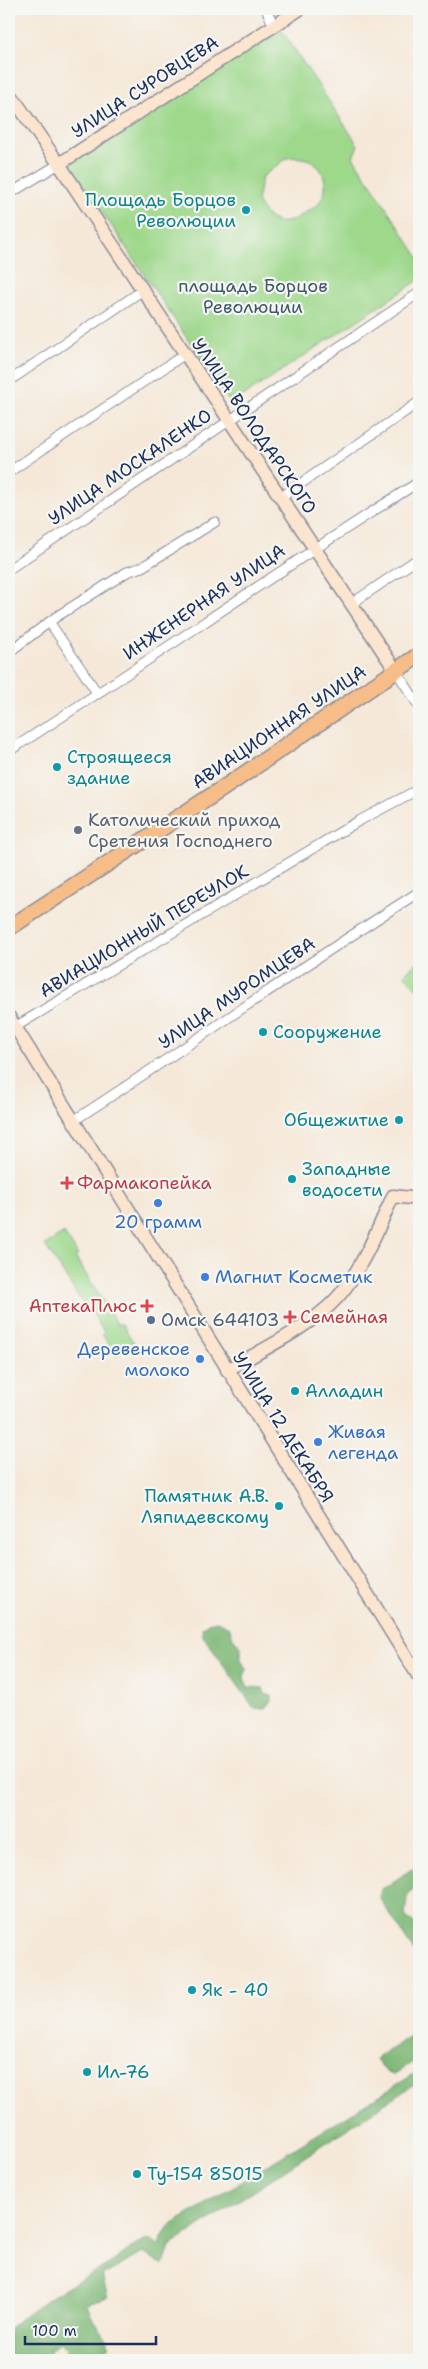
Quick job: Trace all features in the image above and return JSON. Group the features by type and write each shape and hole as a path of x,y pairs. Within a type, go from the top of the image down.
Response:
{"main road":[{"name":"АВИАЦИОННАЯ УЛИЦА","path":"9,928 231,783 419,655"}],"street":[{"path":"266,9 274,26"},
{"name":"УЛИЦА СУРОВЦЕВА","path":"9,194 300,9"},
{"name":"УЛИЦА ВОЛОДАРСКОГО","path":"9,92 419,706"},
{"path":"9,381 143,290"},
{"name":"УЛИЦА МОСКАЛЕНКО","path":"9,568 419,293"},
{"path":"9,472 185,354"},
{"path":"280,498 419,402"},
{"name":"ИНЖЕНЕРНАЯ УЛИЦА","path":"9,751 98,694 314,548 419,482"},
{"path":"9,652 56,617 127,572 142,567 215,522"},
{"path":"351,604 419,558"},
{"path":"50,623 98,694"},
{"name":"АВИАЦИОННЫЙ ПЕРЕУЛОК","path":"12,1022 357,822 419,789"},
{"name":"УЛИЦА МУРОМЦЕВА","path":"72,1121 169,1059 332,947 419,892"},
{"name":"УЛИЦА 12 ДЕКАБРЯ","path":"12,1022 419,1677"},
{"path":"227,1370 290,1332 336,1300 348,1285 394,1196 419,1198"}],"green space":[{"name":"площадь Борцов Революции","path":"281,29 358,145 353,157 419,258 419,280 231,404 70,164","holes":["287,158 307,159 317,165 323,174 325,190 320,202 315,207 291,221 278,222 267,216 257,201 262,177"]},
{"path":"419,961 419,989 418,990 404,974"},
{"path":"64,1233 78,1255 75,1257 118,1325 121,1323 135,1344 116,1356 88,1306 85,1307 45,1245"},
{"path":"217,1621 229,1627 233,1638 241,1647 241,1660 246,1669 244,1678 248,1687 263,1688 265,1694 271,1696 271,1702 265,1709 254,1708 203,1636 202,1628 208,1623"},
{"path":"419,1864 419,1883 407,1897 405,1916 419,1927 419,1959 379,1897 381,1890"},
{"path":"419,2030 419,2058 393,2075 386,2072 376,2059"},
{"path":"419,2071 419,2081 170,2246 164,2265 143,2253 102,2276 108,2297 87,2303 92,2318 108,2340 108,2347 88,2360 61,2360 60,2356 68,2350 61,2342 49,2351 55,2359 9,2360 9,2328 33,2309 112,2262 136,2245 152,2240 158,2246 160,2245 162,2237 170,2226"}],"place":[{"name":"Площадь Борцов Революции","path":"246,210"},
{"name":"Строящееся здание","path":"57,767"},
{"name":"Католический приход Сретения Господнего","path":"78,830"},
{"name":"Сооружение","path":"263,1032"},
{"name":"Общежитие","path":"399,1120"},
{"name":"Западные водосети","path":"292,1179"},
{"name":"Фармакопейка","path":"67,1183"},
{"name":"20 грамм","path":"158,1203"},
{"name":"Магнит Косметик","path":"205,1277"},
{"name":"АптекаПлюс","path":"147,1306"},
{"name":"Семейная","path":"290,1317"},
{"name":"Омск 644103","path":"151,1320"},
{"name":"Деревенское молоко","path":"200,1359"},
{"name":"Алладин","path":"295,1391"},
{"name":"Живая легенда","path":"318,1442"},
{"name":"Памятник А.В. Ляпидевскому","path":"279,1506"},
{"name":"Як - 40","path":"192,1990"},
{"name":"Ил-76","path":"87,2072"},
{"name":"Ту-154 85015","path":"137,2174"}]}
